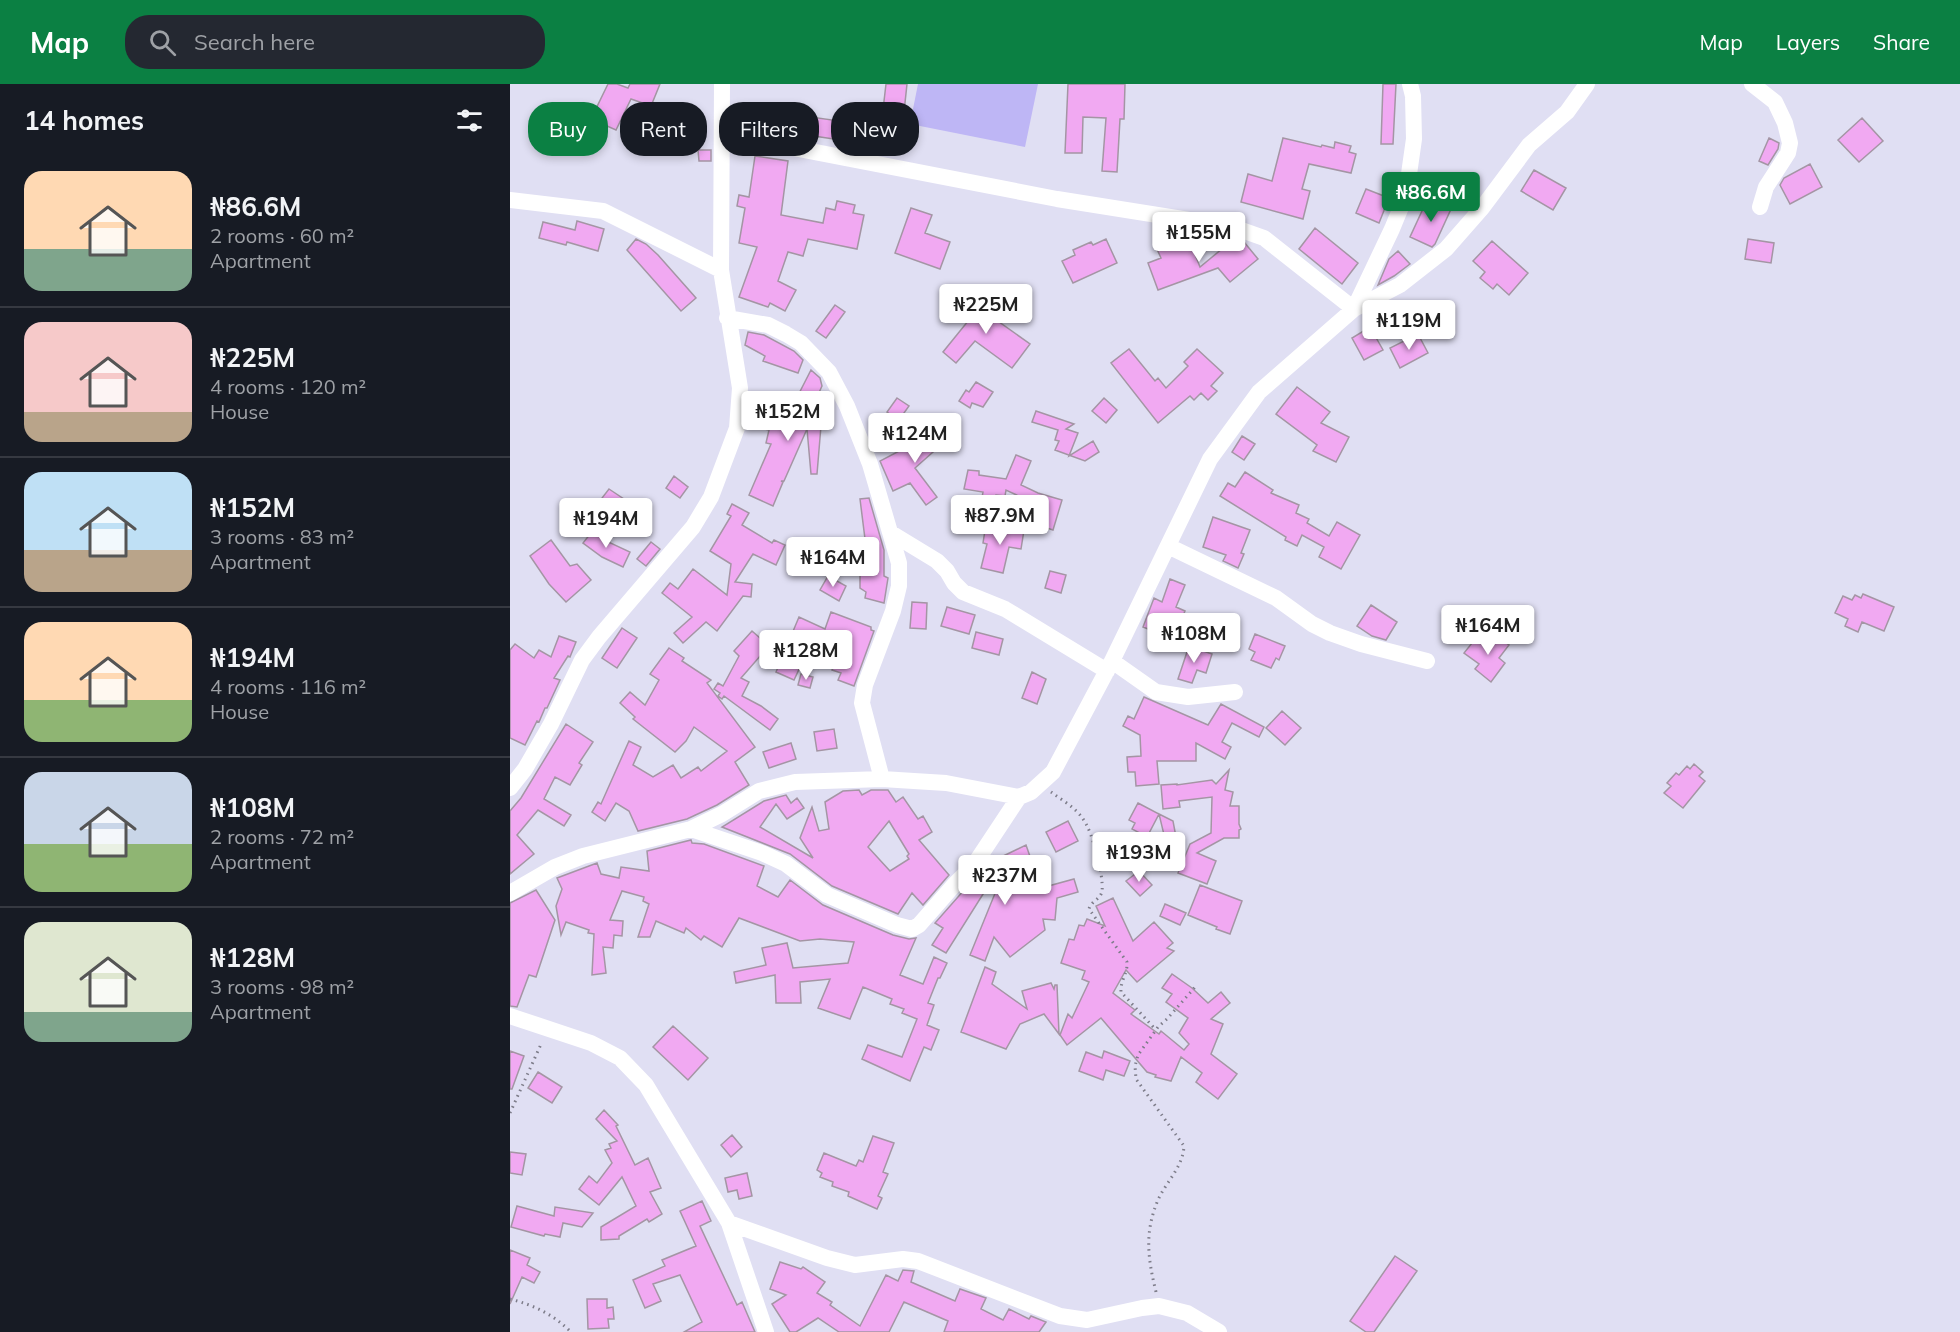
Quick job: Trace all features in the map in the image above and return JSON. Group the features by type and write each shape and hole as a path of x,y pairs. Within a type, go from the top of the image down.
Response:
{"street":[{"path":"722,84 722,102"},
{"path":"1354,309 1406,195 1414,139 1413,96 1410,84"},
{"path":"510,893 555,867 583,856 692,829 759,791 795,782 882,779 946,783 1019,797 1031,792 1053,772 1109,666 1210,459 1258,392 1354,309 1400,285 1446,249 1482,208 1529,145 1568,112 1587,84"},
{"path":"1752,84 1775,102 1785,123 1790,143 1788,153 1766,187 1760,207"},
{"path":"819,153 1057,199 1233,227 1264,238 1354,309"},
{"path":"510,788 525,769 551,724 582,660 693,527 711,497 737,428 740,388 721,270 722,156"},
{"path":"510,200 603,211 721,270"},
{"path":"728,318 768,325 786,334 801,343 830,372 864,446 881,496 899,563 899,586 893,611 865,685 862,703 882,779"},
{"path":"891,533 937,561 963,592 1005,609 1156,692 1188,697 1235,692"},
{"path":"1168,546 1276,598 1312,624 1330,633 1361,644 1427,661"},
{"path":"692,829 762,853 786,864 827,895 897,925 912,929 919,925 975,865 1019,797"},
{"path":"510,1017 591,1043 620,1058 646,1085 729,1223 766,1332"},
{"path":"729,1223 827,1258 855,1265 903,1259 918,1261 1060,1316 1087,1320 1159,1306 1188,1313 1218,1332"}],"path":[{"path":"1040,783 1083,817 1098,862 1102,891 1089,909 1127,962 1121,992 1156,1030"},
{"path":"1159,1306 1147,1247 1150,1224 1158,1200 1184,1155 1184,1146 1136,1079 1135,1066 1138,1055 1156,1030 1196,986"},
{"path":"510,1113 548,1029"},
{"path":"510,1299 541,1310 572,1332"}],"shaded area":[{"path":"918,84 1038,84 1025,147 919,126 919,102 914,102"}],"building":[{"path":"608,84 628,88 630,84 660,84 653,102 631,99 630,102 620,102 620,122 616,130 608,126 608,102 599,102"},
{"path":"886,84 907,84 905,102 884,102"},
{"path":"1068,84 1125,84 1124,119 1120,119 1117,172 1102,171 1106,118 1083,117 1082,153 1065,153"},
{"path":"1383,84 1396,84 1393,144 1381,144"},
{"path":"819,118 831,120 831,139 819,137"},
{"path":"1862,118 1883,141 1859,162 1838,140"},
{"path":"1283,138 1334,148 1335,142 1351,146 1349,152 1356,154 1351,173 1309,164 1302,189 1310,191 1303,219 1241,202 1248,174 1272,181"},
{"path":"1769,138 1779,143 1768,165 1759,161"},
{"path":"707,150 711,150 711,161 699,161 699,156 707,156"},
{"path":"755,156 788,161 781,215 823,223 826,208 835,210 837,201 855,205 853,213 864,215 857,249 808,239 803,256 788,252 778,281 796,290 785,311 770,303 768,307 739,297 757,247 739,243 745,208 737,206 739,195 749,197"},
{"path":"1810,164 1822,187 1790,204 1780,185 1784,178"},
{"path":"1534,170 1566,188 1553,210 1521,191"},
{"path":"1366,189 1389,198 1379,223 1356,213"},
{"path":"1428,198 1451,209 1432,247 1410,237"},
{"path":"911,208 932,215 925,233 950,242 940,269 895,253"},
{"path":"577,221 604,229 598,251 567,242 566,245 539,238 543,222 575,230"},
{"path":"1315,228 1358,263 1342,284 1299,249"},
{"path":"636,239 646,244 658,255 696,298 681,311 627,250"},
{"path":"1106,239 1117,263 1073,283 1062,261 1075,255 1073,250 1091,242 1093,245"},
{"path":"1234,239 1244,242 1258,259 1230,282 1218,268 1158,290 1148,263 1161,258 1156,247 1172,241 1175,249 1191,244 1200,267"},
{"path":"1748,239 1774,243 1771,263 1745,259"},
{"path":"1492,241 1528,273 1509,295 1497,284 1493,289 1480,278 1485,272 1473,261"},
{"path":"1398,251 1410,264 1378,285 1389,259"},
{"path":"966,293 991,309 988,314 1030,344 1012,368 975,341 956,363 943,352 973,315 958,306"},
{"path":"835,305 845,312 826,338 816,331"},
{"path":"1370,327 1383,350 1364,360 1352,338"},
{"path":"748,332 764,335 794,351 803,360 798,373 763,361 765,356 745,345"},
{"path":"1418,334 1428,353 1400,368 1390,348"},
{"path":"1129,349 1155,381 1158,378 1166,388 1188,366 1184,362 1197,349 1223,373 1211,386 1217,391 1208,400 1201,393 1194,400 1190,396 1158,423 1111,363"},
{"path":"811,370 820,378 822,386 805,424 821,426 817,474 811,474 807,429 784,481 781,481 783,482 773,506 749,495 771,444 766,443 769,430 759,428 762,416 770,418 772,409 789,413"},
{"path":"976,382 993,392 983,407 972,403 970,408 959,401 966,390 969,392"},
{"path":"1297,387 1330,412 1321,423 1349,437 1336,462 1313,451 1317,445 1276,414"},
{"path":"897,398 909,406 899,420 887,412"},
{"path":"1104,398 1117,410 1106,423 1092,411"},
{"path":"1036,411 1074,424 1066,429 1078,433 1069,455 1055,450 1059,441 1055,440 1058,430 1032,422"},
{"path":"935,427 955,435 950,449 941,445 915,468 937,497 926,505 910,483 893,491 880,461 920,440 926,450"},
{"path":"1242,436 1255,444 1244,460 1232,452"},
{"path":"1093,441 1099,452 1085,461 1070,455"},
{"path":"1016,455 1031,461 1021,485 1062,500 1053,530 1038,525 1044,508 1006,490 1005,496 996,495 995,505 981,503 983,492 964,489 968,470 979,471 979,475 1006,479"},
{"path":"1245,472 1273,490 1271,493 1299,505 1296,513 1309,519 1307,523 1329,536 1337,522 1360,535 1341,569 1319,557 1324,547 1302,535 1297,546 1220,496 1228,483 1235,487"},
{"path":"674,476 688,487 680,498 666,488"},
{"path":"609,489 642,511 633,522 602,498"},
{"path":"869,498 884,550 884,576 888,578 884,603 865,598 866,592 860,588 860,547 866,547 860,499"},
{"path":"732,504 749,513 742,525 772,543 774,540 785,545 776,565 753,554 735,582 752,584 751,597 743,596 717,631 706,622 683,643 674,633 692,617 662,593 670,583 678,589 693,569 727,595 731,564 710,551 731,516 727,514"},
{"path":"1213,517 1250,530 1238,568 1223,561 1226,555 1203,547"},
{"path":"986,524 1024,530 1021,549 1009,547 1003,573 981,568 987,544 983,543"},
{"path":"594,529 606,537 604,540 630,552 623,567 602,557 583,543"},
{"path":"551,540 570,566 577,564 591,580 566,602 549,584 530,556"},
{"path":"651,542 660,549 646,566 637,559"},
{"path":"1050,571 1066,575 1061,593 1045,588"},
{"path":"828,576 846,586 839,601 820,590"},
{"path":"1170,579 1185,585 1176,607 1185,611 1174,639 1143,627 1154,598 1162,602"},
{"path":"1863,594 1894,607 1884,631 1862,622 1858,632 1845,626 1848,619 1835,613 1843,596 1852,600 1855,595 1861,598"},
{"path":"912,602 927,603 926,629 910,628"},
{"path":"1371,605 1397,622 1386,640 1372,636 1357,626"},
{"path":"947,607 975,615 969,634 941,626"},
{"path":"831,612 871,627 874,631 854,686 838,680 841,673 832,670 835,660 809,648 794,680 776,672 799,617 825,629"},
{"path":"622,628 637,638 617,668 602,658"},
{"path":"752,631 769,646 741,678 749,682 742,696 761,706 778,719 770,730 724,696 722,699 718,696 720,693 714,689 718,683 723,686 739,656 734,651"},
{"path":"976,632 1003,639 999,655 972,648"},
{"path":"1492,633 1509,645 1499,658 1505,663 1491,682 1475,669 1479,664 1464,653 1476,638 1483,644"},
{"path":"1255,634 1285,646 1279,660 1276,658 1271,668 1251,660 1255,652 1249,649"},
{"path":"559,636 576,642 570,657 568,656 554,678 560,680 547,708 539,722 537,721 525,745 510,738 510,650 515,644 534,658 539,650 551,657"},
{"path":"1189,646 1212,654 1206,673 1197,670 1192,683 1178,679"},
{"path":"669,648 684,658 682,661 711,680 707,683 755,747 735,762 749,785 717,805 687,819 638,831 629,811 616,803 605,821 592,812 598,802 601,804 629,741 641,747 633,765 653,777 673,765 681,778 698,767 701,771 727,751 694,727 686,741 675,752 633,719 635,717 620,703 630,692 645,705 659,680 650,674"},
{"path":"1032,672 1046,679 1037,704 1022,698"},
{"path":"801,674 813,677 810,688 798,685"},
{"path":"1144,697 1208,725 1221,704 1264,727 1259,737 1232,723 1222,742 1231,747 1225,759 1196,743 1196,761 1157,761 1159,784 1136,786 1135,772 1128,772 1127,757 1141,756 1140,735 1123,726 1128,716 1134,719"},
{"path":"1282,711 1301,728 1285,745 1266,728"},
{"path":"566,724 593,742 579,763 582,765 570,785 555,777 544,799 571,815 564,826 538,810 517,835 534,854 510,874 510,811 521,798"},
{"path":"834,729 837,748 817,751 814,732"},
{"path":"791,743 796,759 769,768 763,752"},
{"path":"1694,764 1703,772 1699,776 1705,781 1683,808 1664,793 1671,786 1667,783 1676,773 1679,775 1687,766 1690,769"},
{"path":"1229,770 1225,790 1233,792 1230,806 1239,806 1241,829 1239,838 1224,838 1197,853 1216,861 1207,884 1178,873 1190,844 1211,833 1212,797 1179,801 1180,807 1163,809 1161,785 1212,780 1216,784"},
{"path":"859,790 862,795 871,790 888,790 896,802 903,797 918,819 923,816 932,832 919,840 949,875 923,905 912,893 898,914 832,886 790,854 722,827 764,801 786,795 791,803 797,798 804,808 787,819 776,804 760,827 813,858 800,838 812,807 819,831 829,829 825,802 843,791","holes":["889,821 909,854 907,856 909,859 890,871 868,847"]},
{"path":"1138,803 1159,814 1147,837 1132,829 1135,823 1129,820"},
{"path":"1159,814 1173,821 1176,837 1165,839"},
{"path":"1068,821 1078,841 1056,852 1046,832"},
{"path":"691,840 692,843 704,844 764,866 757,886 778,897 790,880 823,905 893,935 909,939 916,938 900,975 923,984 934,957 947,963 928,1003 934,1005 927,1025 939,1030 931,1050 924,1047 910,1081 862,1059 868,1045 902,1057 917,1019 902,1013 904,1009 890,1004 892,999 863,987 850,1019 818,1008 830,979 800,982 801,1003 776,1003 775,975 736,983 734,972 766,965 762,948 787,943 793,968 848,963 854,942 820,939 800,941 739,918 722,947 704,936 701,940 686,928 684,933 656,921 650,937 638,937 649,904 643,901 644,897 622,891 610,920 623,921 622,936 614,935 613,948 603,947 606,973 592,975 594,934 566,922 561,935 556,906 562,889 557,878 597,863 601,874 619,878 621,867 649,871 647,851"},
{"path":"1026,845 1041,888 1074,879 1078,892 1057,898 1055,920 1043,919 1045,930 1010,957 994,937 985,961 970,955 998,886 990,883 946,953 932,945 943,928 935,923 965,889 971,893 988,873 984,869 994,856 997,859"},
{"path":"1139,871 1152,885 1140,896 1126,881"},
{"path":"1200,885 1242,901 1230,934 1188,915"},
{"path":"536,890 555,920 536,977 529,975 517,1007 510,1006 510,903"},
{"path":"1113,898 1133,941 1154,922 1173,943 1167,948 1174,951 1137,982 1126,970 1113,993 1135,1010 1131,1014 1159,1034 1161,1031 1184,1050 1189,1044 1179,1033 1188,1018 1166,1002 1172,994 1162,988 1172,974 1208,1003 1221,992 1230,1003 1211,1019 1223,1024 1211,1054 1237,1074 1218,1099 1196,1082 1202,1073 1181,1057 1171,1081 1155,1077 1156,1075 1147,1072 1101,1018 1067,1045 1060,1035 1068,1014 1072,1018 1089,982 1082,979 1085,971 1061,963 1069,939 1074,940 1079,925 1084,926 1087,919 1105,926 1096,906"},
{"path":"1165,904 1186,913 1180,925 1160,916"},
{"path":"985,967 996,972 992,984 1027,1009 1022,991 1051,983 1054,989 1057,985 1059,1034 1044,1014 1020,1024 1006,1049 961,1032"},
{"path":"673,1026 708,1058 688,1080 653,1047"},
{"path":"510,1051 524,1056 512,1089 510,1089"},
{"path":"1104,1051 1130,1061 1124,1076 1106,1070 1103,1080 1079,1071 1086,1052 1102,1058"},
{"path":"538,1072 562,1087 552,1103 528,1088"},
{"path":"604,1110 618,1125 616,1126 635,1165 648,1158 661,1188 650,1192 662,1214 649,1222 647,1219 619,1236 619,1239 601,1240 601,1227 636,1206 622,1177 599,1205 579,1189 589,1176 597,1183 612,1163 605,1150 611,1148 609,1144 617,1141 596,1119"},
{"path":"732,1135 742,1147 731,1157 721,1145"},
{"path":"873,1136 894,1143 883,1172 888,1174 878,1196 882,1198 877,1209 848,1196 849,1192 832,1186 833,1182 820,1177 822,1173 817,1170 824,1153 856,1166 859,1160 863,1162"},
{"path":"510,1152 526,1154 522,1175 510,1173"},
{"path":"747,1173 752,1196 739,1199 737,1190 728,1192 725,1178"},
{"path":"702,1201 711,1221 700,1226 737,1305 742,1302 755,1332 684,1332 702,1322 680,1275 653,1284 661,1301 645,1308 633,1280 665,1266 662,1260 696,1246 680,1211"},
{"path":"517,1206 554,1216 555,1207 593,1213 582,1227 563,1223 560,1237 545,1234 544,1236 511,1227"},
{"path":"510,1250 530,1258 527,1265 540,1272 534,1283 522,1277 510,1304"},
{"path":"1395,1256 1417,1271 1374,1332 1366,1332 1350,1321"},
{"path":"780,1262 801,1269 803,1267 825,1282 817,1293 832,1302 830,1305 860,1326 886,1275 898,1281 903,1270 914,1271 911,1282 955,1301 960,1289 986,1298 981,1309 1003,1320 1009,1309 1029,1319 1031,1316 1046,1322 1039,1332 944,1332 948,1321 904,1302 889,1332 839,1332 818,1318 796,1332 790,1332 772,1304 786,1295 770,1289"},
{"path":"587,1299 607,1299 607,1308 613,1307 614,1319 608,1319 609,1328 588,1329"}]}
